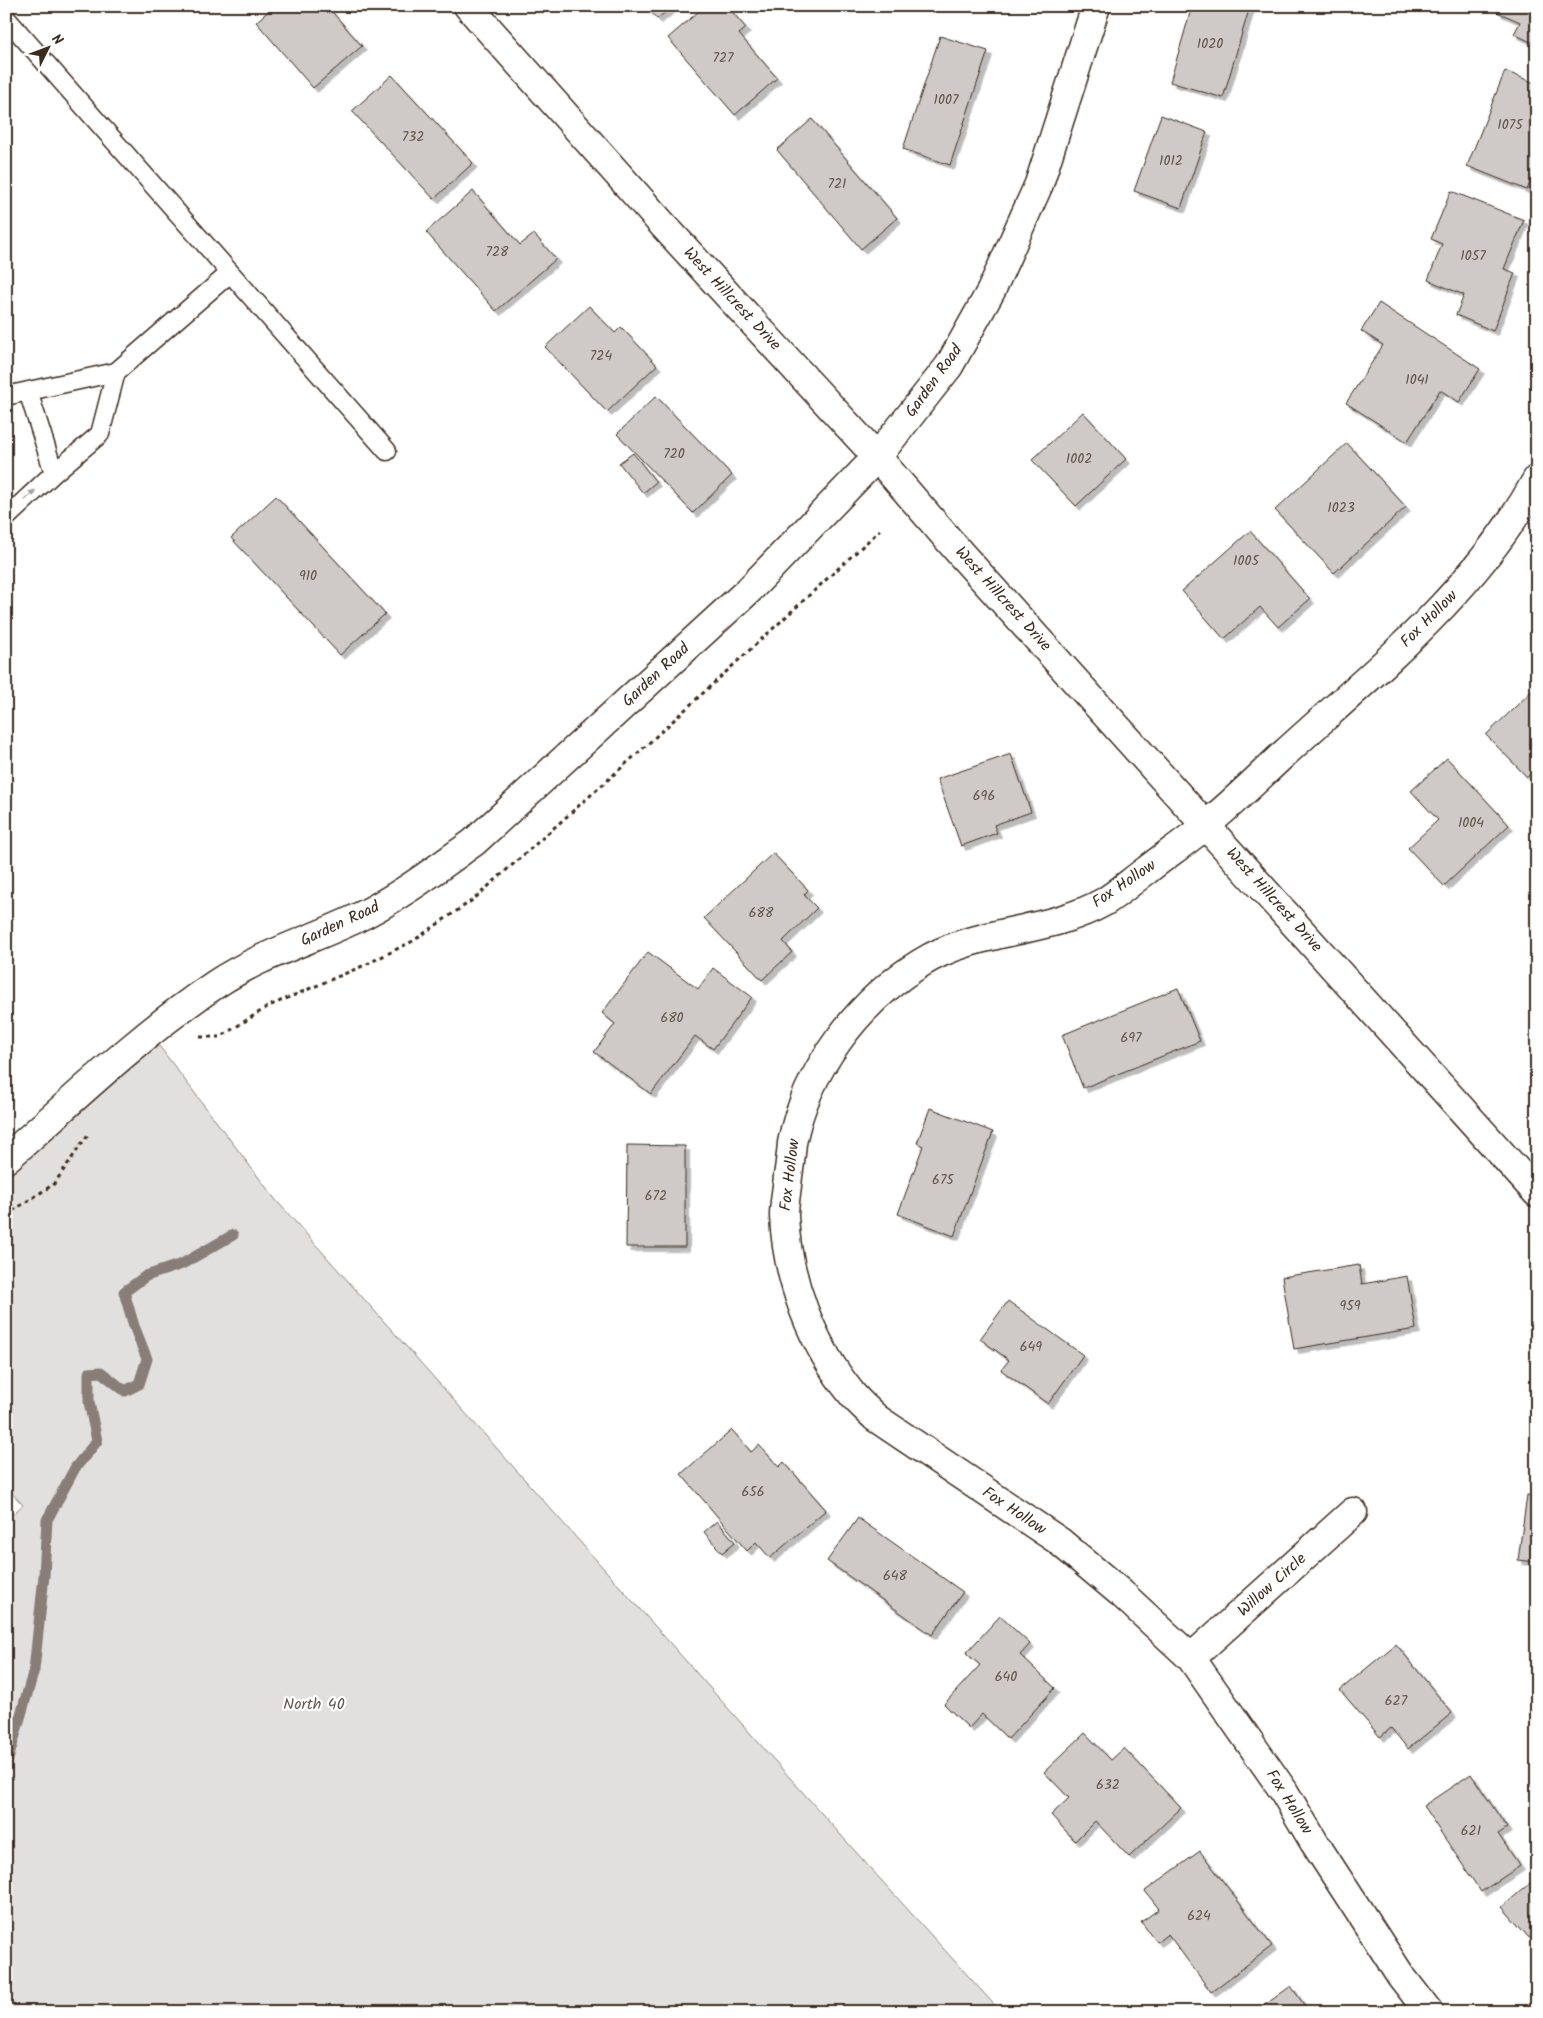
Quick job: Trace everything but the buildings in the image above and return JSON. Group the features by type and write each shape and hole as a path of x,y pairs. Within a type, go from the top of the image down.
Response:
{"street":[{"name":"West Hillcrest Drive","path":"468,6 664,226 877,457 960,553 1207,824 1537,1193"},
{"name":"Garden Road","path":"6,1158 154,1030 216,984 245,967 354,920 430,874 474,842 749,590 877,457 949,366 991,291 1039,184 1096,6"},
{"name":"Fox Hollow","path":"1429,2012 1401,1976 1314,1842 1283,1790 1191,1658 1121,1592 1059,1541 876,1418 853,1396 817,1341 798,1293 788,1258 784,1213 793,1141 806,1099 825,1060 850,1026 881,991 922,962 964,942 1050,922 1104,902 1207,824 1431,620 1474,571 1524,503 1537,479"},
{"name":"Willow Circle","path":"1191,1658 1353,1512"}],"lane":[{"path":"6,18 387,451"},
{"path":"6,396 116,372 230,273"},
{"path":"6,518 54,473 100,434 116,372"},
{"path":"28,391 54,473"}],"green space":[{"name":"North 40","path":"153,1038 275,1199 871,1869 1001,2012 6,2012 6,1520 23,1505 6,1487 6,1170"}],"waterway":[{"path":"6,1766 34,1670 44,1576 47,1520 75,1468 97,1441 89,1402 89,1373 101,1372 125,1391 139,1384 147,1359 134,1326 124,1292 146,1276 182,1264 233,1235"}]}
